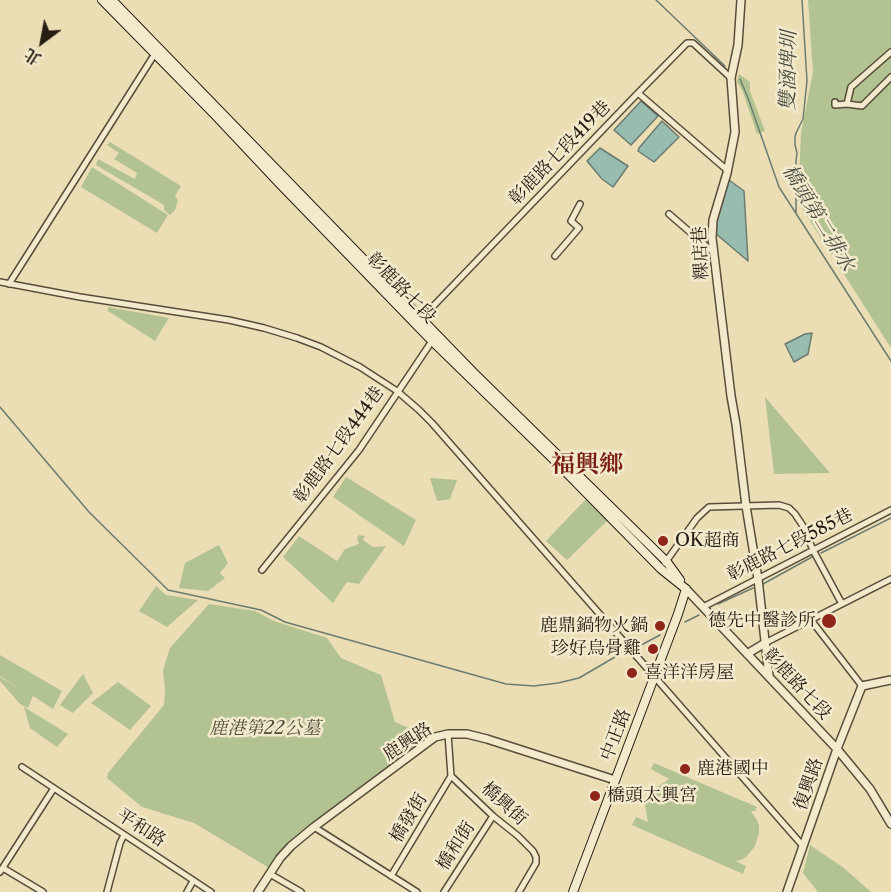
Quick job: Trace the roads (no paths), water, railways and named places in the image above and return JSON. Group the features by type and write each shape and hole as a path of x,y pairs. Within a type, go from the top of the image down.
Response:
{"main road":[{"name":"彰鹿路七段","path":"102,0 157,51"},
{"name":"彰鹿路七段","path":"112,0 157,51 550,457 661,569 686,588"},
{"name":"彰鹿路七段","path":"434,337 667,562 686,588"},
{"name":"中正路","path":"573,892 686,588"}],"street":[{"name":"粿店巷","path":"741,0 738,45 731,78 735,132 727,170 712,220 713,252 769,676"},
{"name":"彰鹿路七段419巷","path":"419,322 687,43 693,44 731,78"},
{"path":"9,284 157,51"},
{"path":"847,104 851,87 891,52"},
{"path":"835,105 862,106 891,77"},
{"path":"638,93 727,170"},
{"path":"555,256 579,228 571,221 580,204"},
{"path":"669,214 713,252"},
{"path":"0,282 229,320 264,328 321,346 360,367 397,391 432,423 803,846"},
{"name":"彰鹿路七段444巷","path":"262,570 359,450 434,337"},
{"path":"661,569 702,512 709,507 779,504 789,508 803,526 842,604"},
{"name":"彰鹿路七段585巷","path":"703,607 891,510"},
{"path":"747,654 891,579"},
{"name":"彰鹿路七段","path":"686,588 837,749 870,789 891,824"},
{"path":"812,620 862,686 891,680"},
{"name":"復興路","path":"787,892 837,749 862,686"},
{"path":"448,734 451,776"},
{"name":"鹿興路","path":"258,892 280,858 291,846 435,737 467,734 615,780"},
{"name":"平和路","path":"22,767 211,892"},
{"name":"橋興街","path":"451,776 533,851 536,863 519,892"},
{"name":"橋發街","path":"391,876 451,776"},
{"path":"43,892 1,870 54,788"},
{"name":"橋和街","path":"444,892 493,816"},
{"path":"314,827 417,892"},
{"path":"107,892 124,835"},
{"path":"270,874 301,892"},
{"path":"186,892 193,881"}],"water":[{"path":"641,101 658,116 631,145 614,130"},
{"path":"662,121 679,137 654,162 638,151"},
{"path":"600,148 628,166 613,187 602,179 587,161"},
{"path":"729,180 744,191 748,261 715,233 716,220"},
{"path":"812,333 808,354 794,362 785,344"}],"waterway":[{"name":"橋頭第二排水","path":"656,0 725,66"},
{"name":"雙涵埤圳","path":"796,212 795,137 803,119 807,81 802,0"},
{"name":"橋頭第二排水","path":"740,79 779,187 891,361"},
{"path":"0,407 89,512 168,590 261,610 285,622 506,684 534,686 579,678 627,650"},
{"path":"821,553 891,518"},
{"path":"763,584 812,557"},
{"path":"718,604 753,588"},
{"path":"685,622 699,615"},
{"path":"641,645 660,635"}],"place":[{"name":"OK超商","path":"663,541"},
{"name":"德先中醫診所","path":"829,621"},
{"name":"鹿鼎鍋物火鍋","path":"660,626"},
{"name":"珍好烏骨雞","path":"653,649"},
{"name":"喜洋洋房屋","path":"632,673"},
{"name":"鹿港國中","path":"685,769"},
{"name":"橋頭太興宮","path":"595,796"}],"district":[{"name":"福興鄉","path":"587,465"}],"park label":[{"name":"鹿港第22公墓","path":"265,729"}]}
